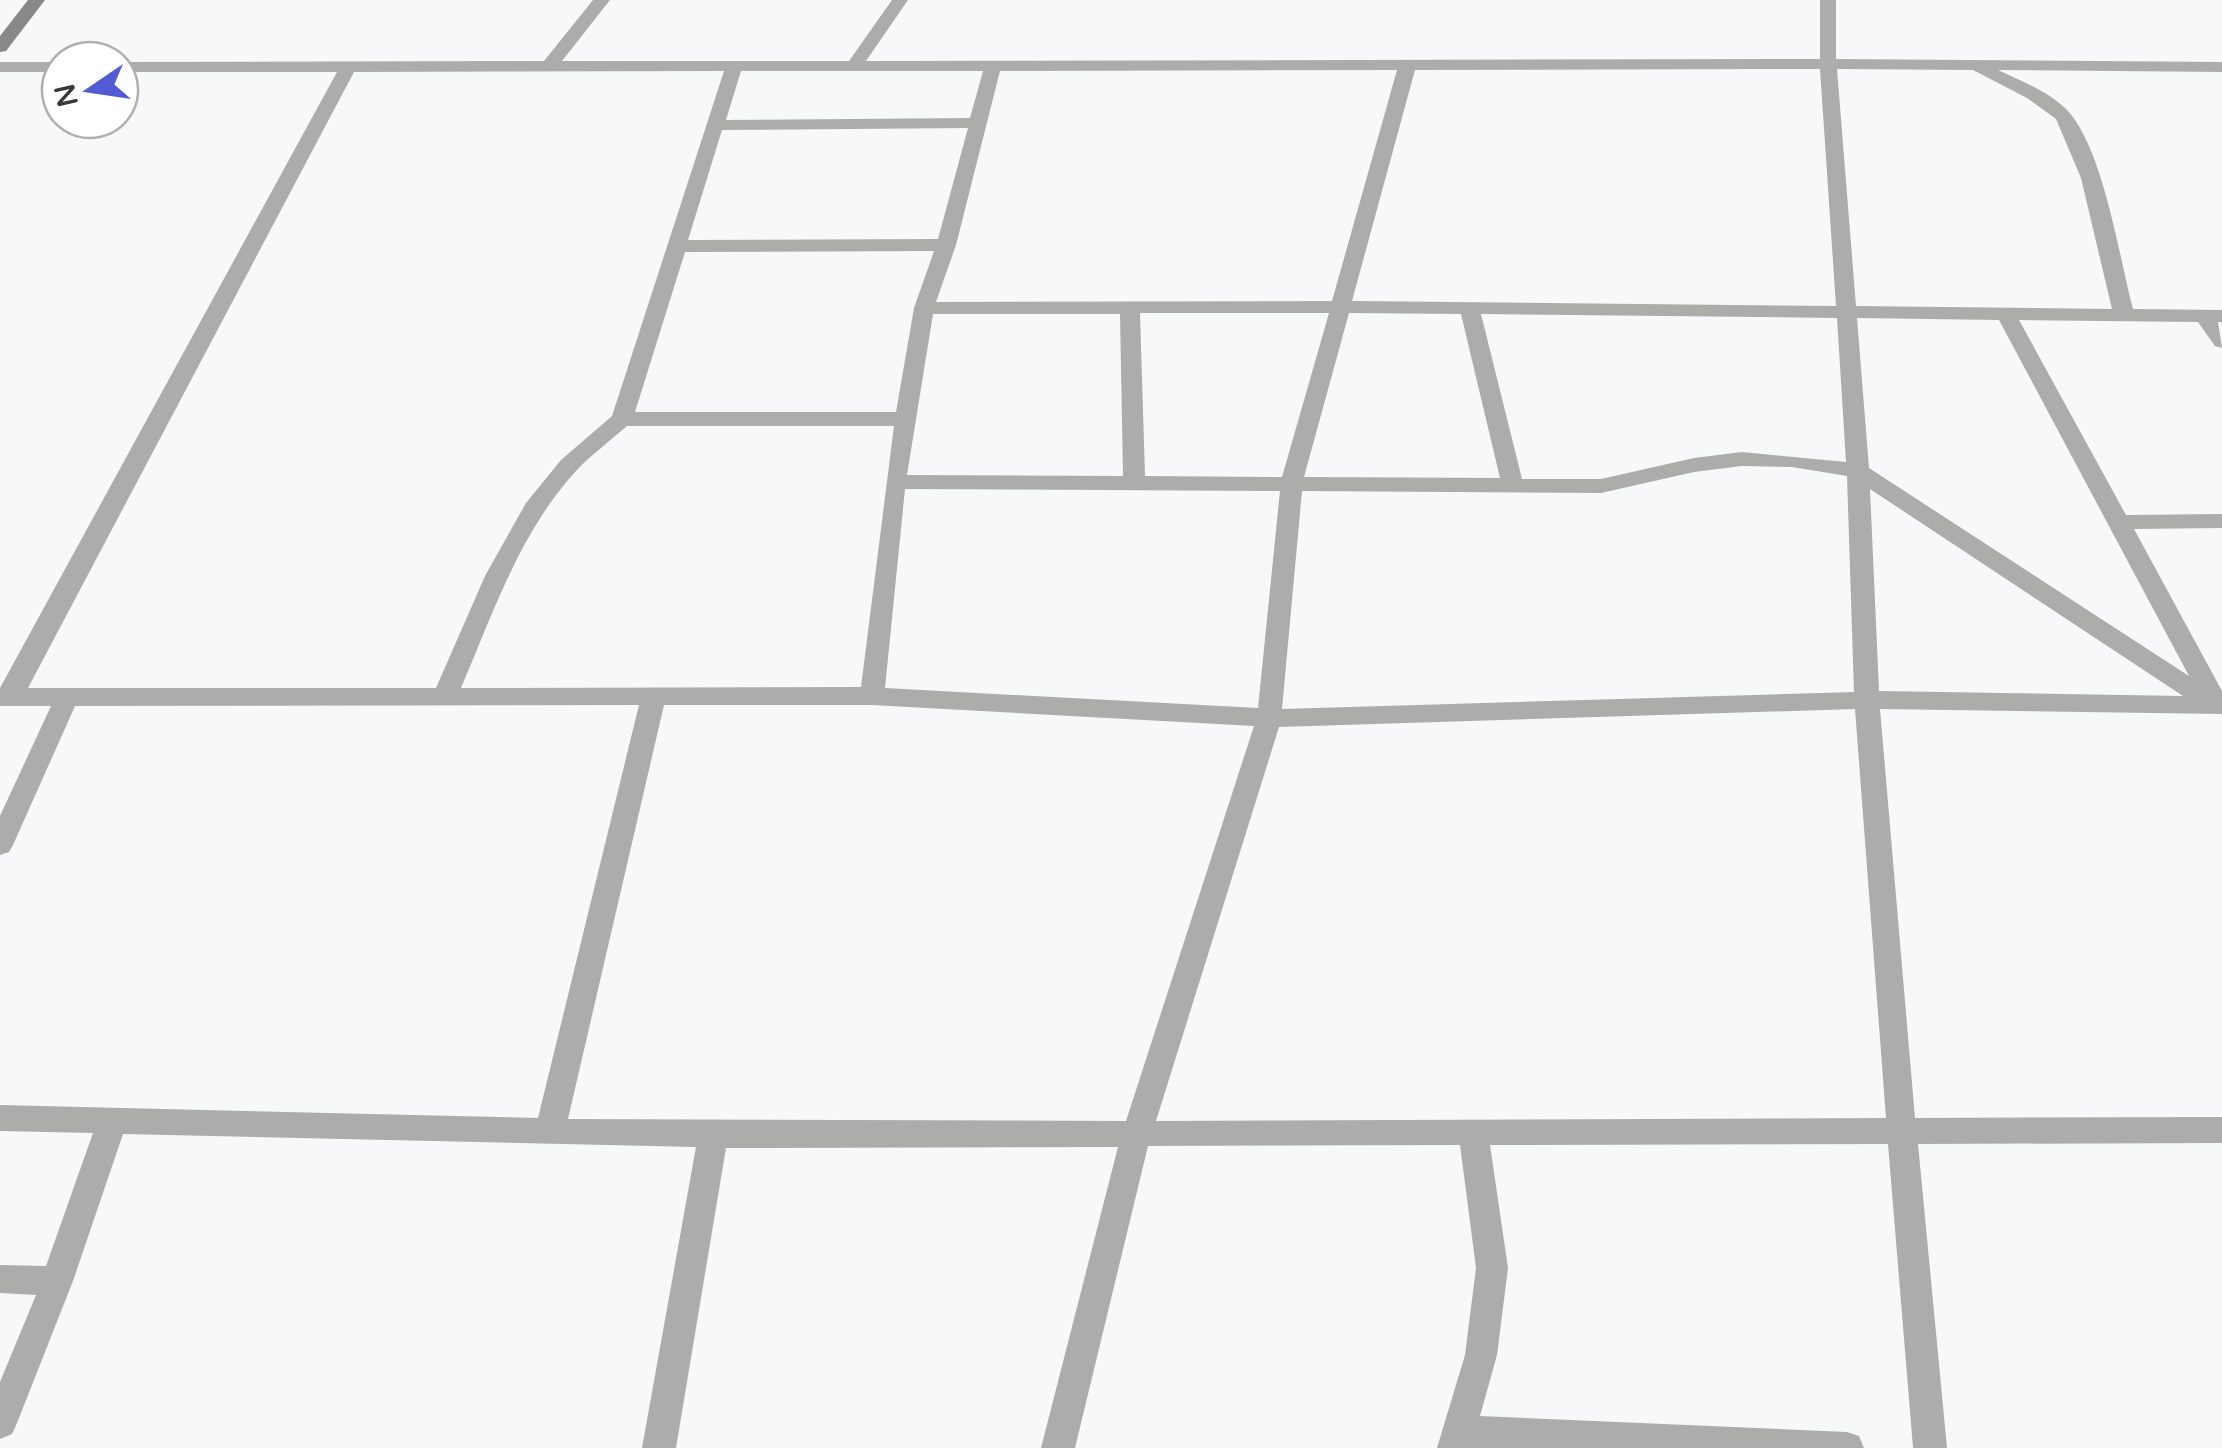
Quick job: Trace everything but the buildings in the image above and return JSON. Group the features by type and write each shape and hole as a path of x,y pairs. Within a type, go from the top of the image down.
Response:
{"main road":[{"path":"0,46 37,0"}],"street":[{"path":"550,66 602,0"},
{"path":"854,65 900,0"},
{"path":"1828,0 1828,64 1858,472 1867,700 1930,1448"},
{"path":"872,696 895,482 924,308 946,245 993,64"},
{"path":"446,694 497,576 534,508 569,465 622,419 734,65"},
{"path":"1972,65 2044,102 2065,117 2076,132 2124,315"},
{"path":"1058,1448 1136,1132 1269,718 1292,482 1407,66"},
{"path":"0,67 40,67"},
{"path":"140,67 2222,67"},
{"path":"348,67 6,697 872,696 1269,718 1867,700 2220,708"},
{"path":"716,124 978,123"},
{"path":"677,246 946,245"},
{"path":"924,308 1342,307 2213,316 2222,342"},
{"path":"1130,309 1134,482"},
{"path":"1470,310 1512,483"},
{"path":"2006,314 2220,708"},
{"path":"622,419 906,419"},
{"path":"895,482 1601,486 1648,479 1707,462 1757,457 1858,472 2220,708"},
{"path":"2121,522 2222,520"},
{"path":"550,1132 654,695"},
{"path":"0,846 67,697"},
{"path":"0,1118 713,1135 2222,1130"},
{"path":"0,1423 57,1282 112,1120"},
{"path":"1472,1131 1492,1268 1482,1355 1457,1440 1847,1448"},
{"path":"658,1448 713,1135"},
{"path":"0,1278 57,1282"}]}
